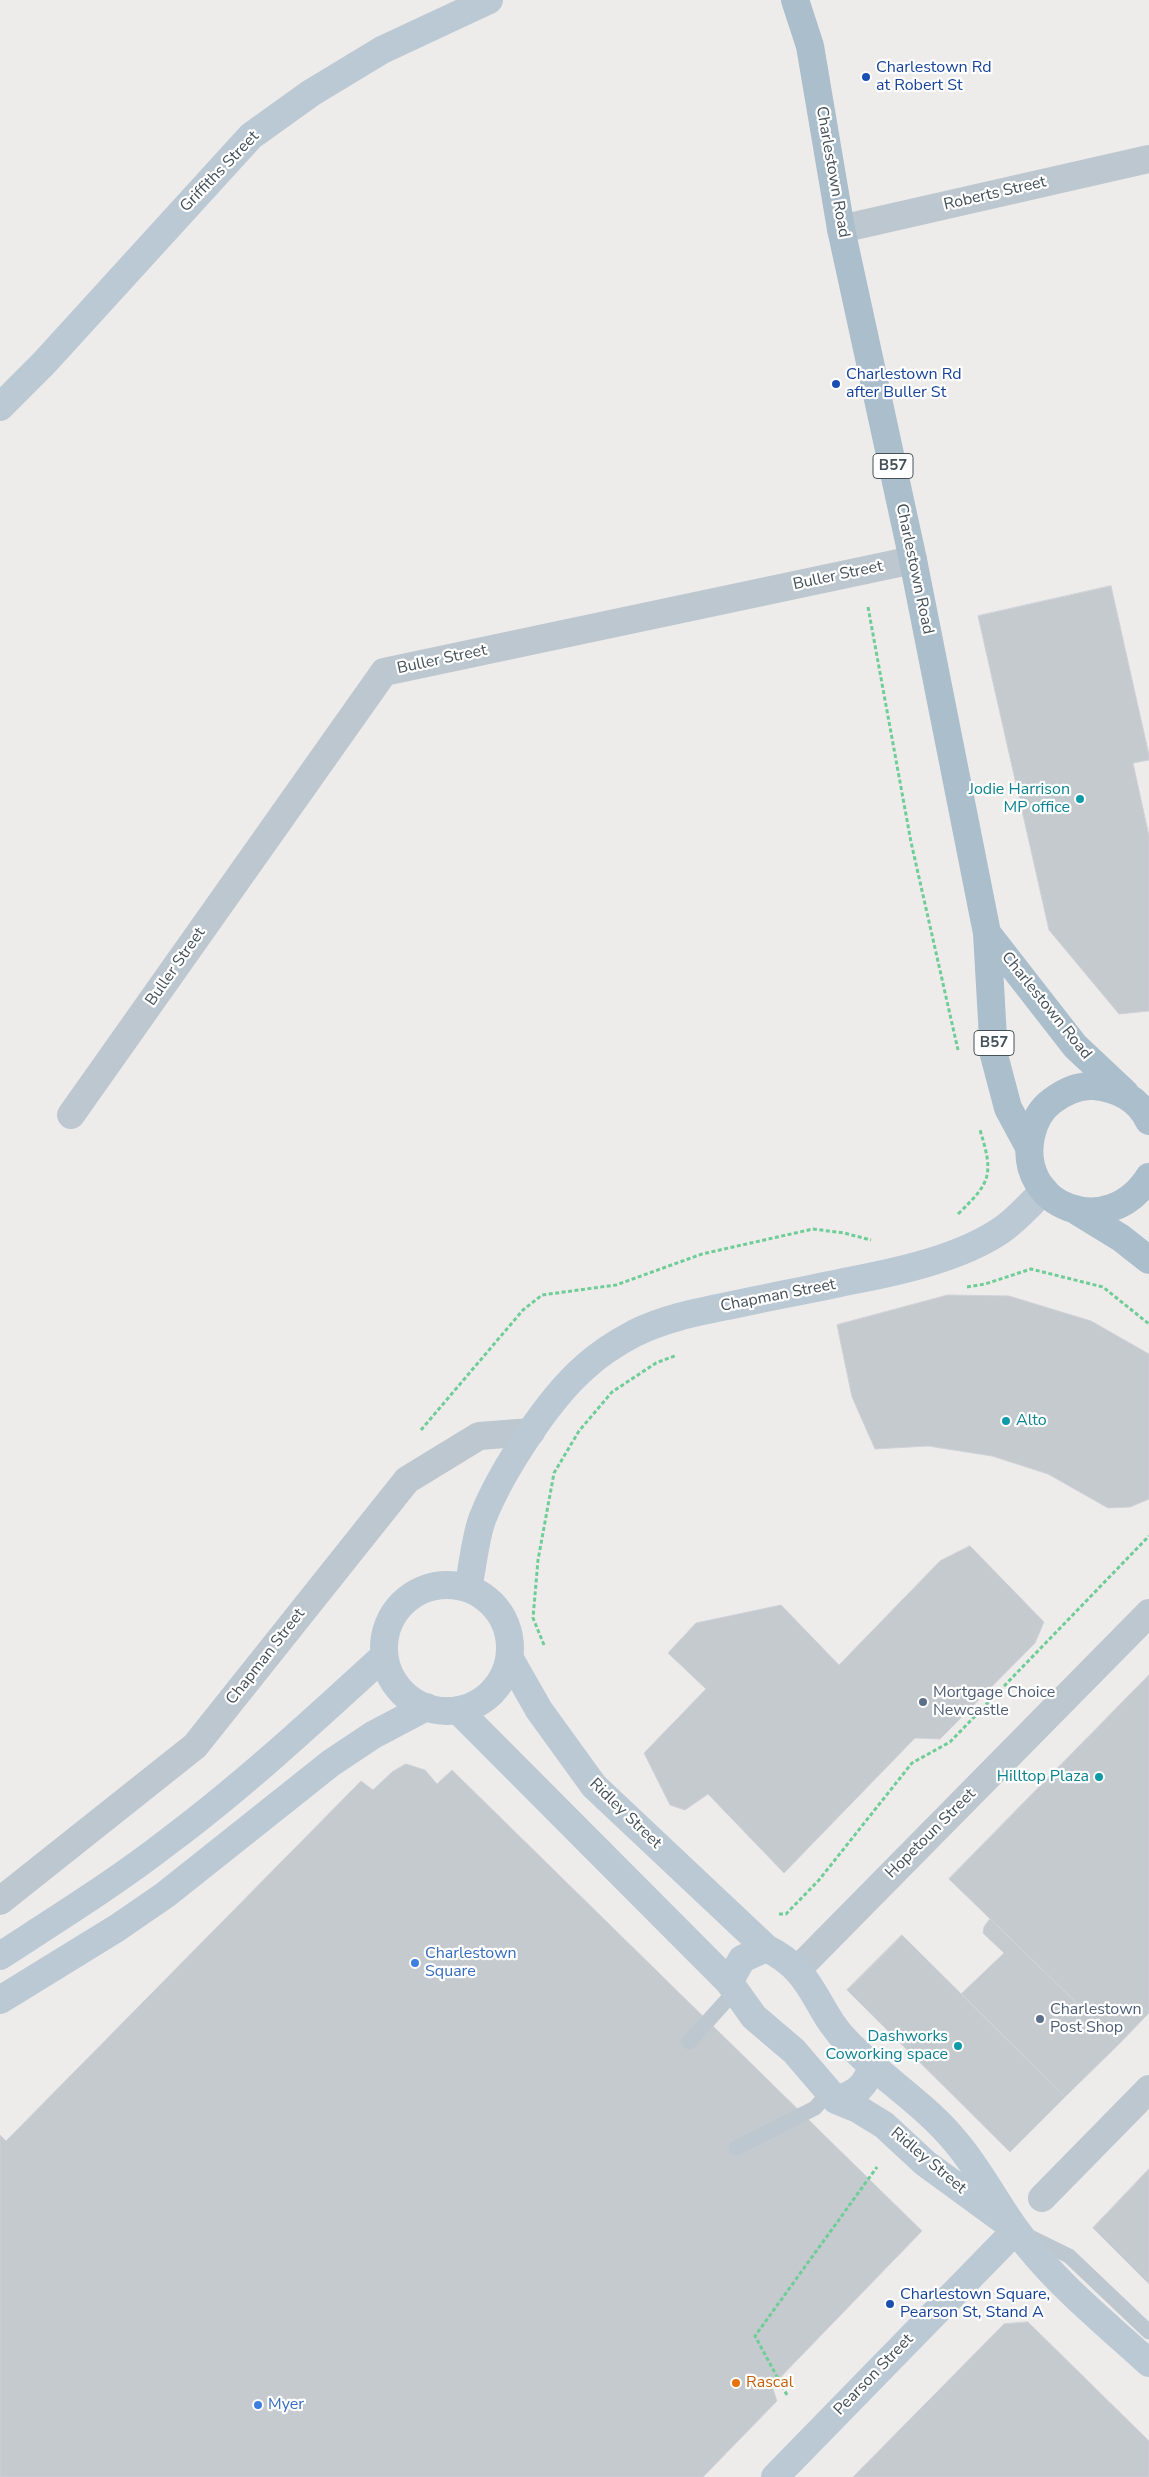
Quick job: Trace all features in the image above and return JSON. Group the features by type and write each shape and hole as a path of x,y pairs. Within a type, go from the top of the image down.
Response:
{"main road":[{"name":"Charlestown Road","path":"795,0 810,46 841,229 913,560 987,933 994,1055 1008,1108 1029,1147"},
{"name":"Charlestown Road","path":"987,933 1075,1046 1143,1111"},
{"name":"B57","path":"1143,1111 1109,1088 1086,1085 1064,1092 1046,1105 1034,1124 1029,1147 1032,1170 1044,1190 1059,1203 1077,1211 1121,1238 1149,1260"},
{"name":"B57","path":"1077,1211 1100,1212 1122,1206 1140,1192 1149,1177"}],"street":[{"name":"Griffiths Street","path":"0,407 44,363 251,136 311,93 382,50 489,0"},
{"name":"Roberts Street","path":"841,229 1149,159"},
{"name":"Buller Street","path":"71,1115 384,672 913,560"},
{"name":"Chapman Street","path":"468,1588 483,1518 506,1472 531,1432 585,1366 636,1333 680,1316 872,1277 937,1259 982,1242 1002,1230 1019,1216 1044,1190"},
{"name":"Chapman Street","path":"0,1901 195,1746 407,1480 479,1436 531,1432"},
{"path":"450,1584 468,1588 487,1600 502,1616 509,1637 510,1659 506,1673 488,1697 474,1706 458,1710 442,1711 426,1707 411,1700 399,1689 389,1673 384,1656 384,1637 390,1620 400,1604 415,1593 432,1586 450,1584"},
{"name":"Hopetoun Street","path":"798,1969 1149,1613"},
{"path":"0,1956 108,1885 169,1842 305,1730 384,1656"},
{"name":"Ridley Street","path":"510,1659 539,1710 594,1786 766,1948 782,1956 798,1969 847,2042 918,2104 956,2141 1016,2230 1052,2273 1149,2363"},
{"path":"0,2000 117,1928 164,1895 331,1763 373,1735 426,1707"},
{"name":"Ridley Street","path":"458,1710 732,1987 754,2017 794,2051 832,2096 858,2108 884,2125 925,2163 1016,2230"},
{"path":"732,1987 742,1959 766,1948"},
{"path":"832,2096 852,2095 862,2087 869,2077 872,2064"},
{"path":"1042,2198 1149,2089"},
{"name":"Pearson Street","path":"775,2477 1016,2230"}],"lane":[{"path":"689,2042 732,1987"},
{"path":"736,2148 815,2108 832,2096"},
{"path":"1016,2230 1069,2256 1149,2332"}],"path":[{"path":"868,607 912,842 942,988 958,1052"},
{"path":"952,1220 979,1194 988,1177 988,1159 978,1125"},
{"path":"416,1435 523,1310 542,1296 616,1285 702,1254 813,1229 844,1233 866,1240 874,1240"},
{"path":"962,1287 985,1284 1031,1269 1103,1287 1149,1324"},
{"path":"546,1652 533,1618 538,1560 554,1473 579,1431 612,1392 656,1363 681,1354"},
{"path":"777,1914 786,1914 819,1880 912,1763 950,1742 1149,1536"},
{"path":"788,2395 755,2336 877,2167"}],"building":[{"name":"Jodie Harrison MP office","path":"1111,586 1149,755 1149,760 1133,763 1149,836 1149,1011 1119,1014 1049,930 978,616"},
{"name":"Alto","path":"948,1295 1009,1296 1091,1321 1149,1354 1149,1499 1130,1507 1108,1508 1048,1474 992,1456 928,1446 875,1449 852,1397 837,1325"},
{"path":"970,1546 1044,1622 1035,1643 940,1739 915,1738 784,1873 708,1794 685,1810 670,1805 644,1753 706,1689 668,1653 696,1623 781,1605 839,1665 940,1561"},
{"name":"Hilltop Plaza","path":"1149,1675 1149,2013 1119,2044 949,1879"},
{"name":"Charlestown Square","path":"406,1764 425,1770 437,1784 452,1770 922,2231 772,2386 777,2401 703,2477 0,2477 0,2135 6,2141 361,1781 373,1790 392,1772"},
{"name":"Charlestown Post Shop","path":"990,1919 1119,2044 1065,2097 961,1994 1004,1953 983,1933 984,1927"},
{"name":"Dashworks Coworking space","path":"902,1935 1065,2097 1010,2152 847,1990"},
{"path":"1149,2169 1149,2284 1093,2228"},
{"path":"1028,2322 1149,2441 1149,2477 853,2477 1004,2324"}],"place":[{"name":"Charlestown Rd at Robert St","path":"866,77"},
{"name":"Charlestown Rd after Buller St","path":"836,384"},
{"name":"Jodie Harrison MP office","path":"1080,799"},
{"name":"Alto","path":"1006,1421"},
{"name":"Mortgage Choice Newcastle","path":"923,1702"},
{"name":"Hilltop Plaza","path":"1099,1777"},
{"name":"Charlestown Square","path":"415,1963"},
{"name":"Charlestown Post Shop","path":"1040,2019"},
{"name":"Dashworks Coworking space","path":"958,2046"},
{"name":"Charlestown Square, Pearson St, Stand A","path":"890,2304"},
{"name":"Rascal","path":"736,2383"},
{"name":"Myer","path":"258,2405"}]}
